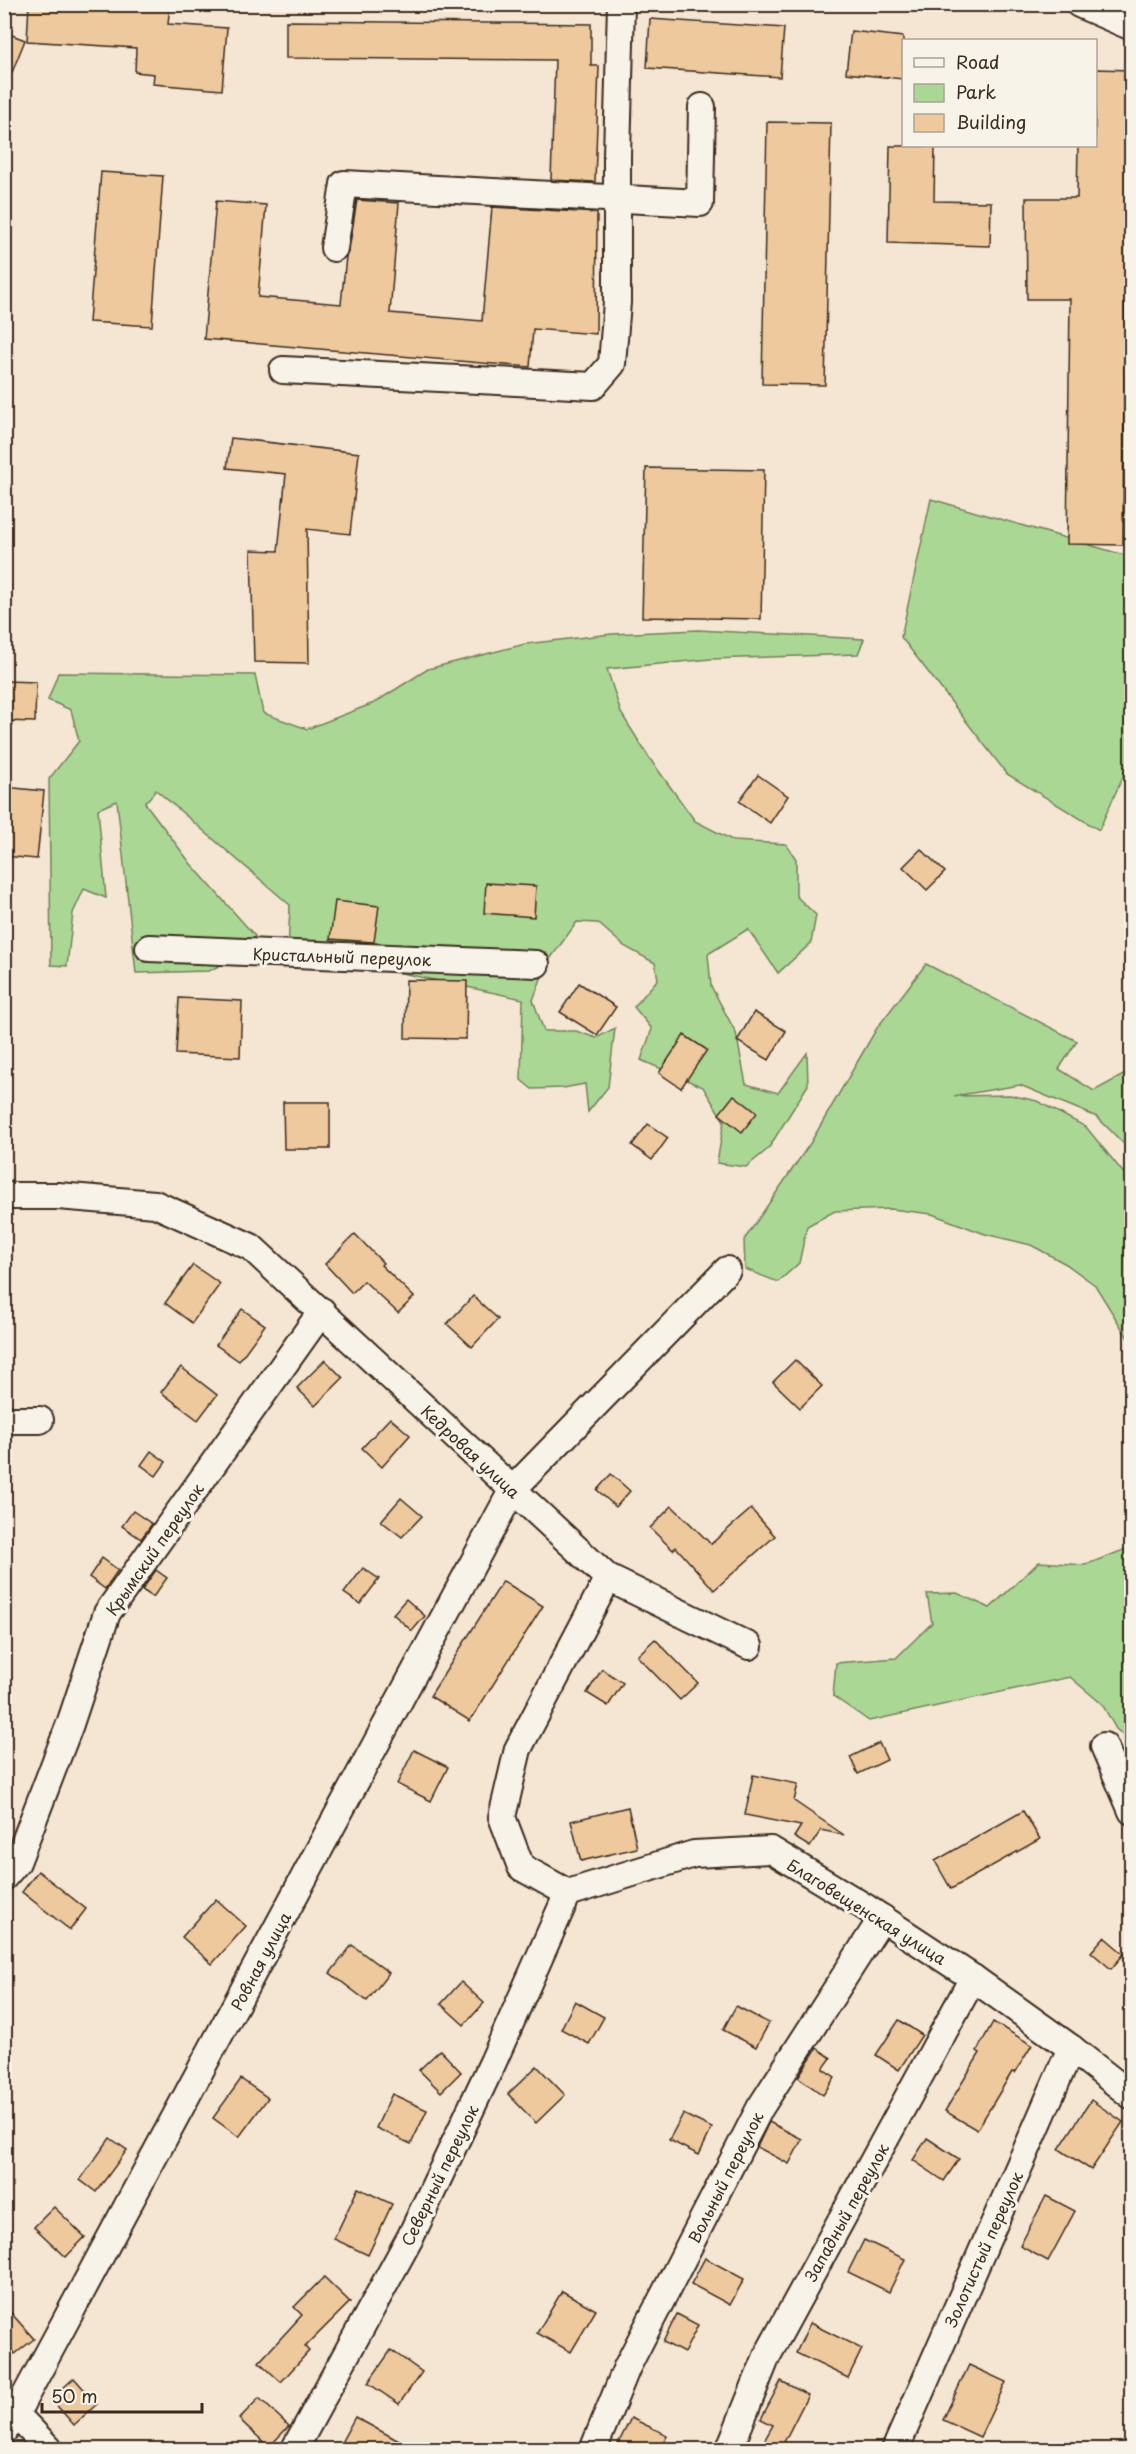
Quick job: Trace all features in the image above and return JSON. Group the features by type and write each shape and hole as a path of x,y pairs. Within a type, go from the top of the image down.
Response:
{"street":[{"path":"283,370 593,386 612,364 617,302 621,4"},
{"path":"1079,4 1131,27"},
{"path":"334,248 344,184 700,203 702,107"},
{"name":"Кристальный переулок","path":"149,948 536,964"},
{"name":"Кедровая улица","path":"4,1196 58,1196 155,1204 251,1247 608,1578 749,1646"},
{"name":"Ровная улица","path":"8,2416 513,1489 727,1270"},
{"name":"Крымский переулок","path":"4,1877 17,1862 62,1746 107,1613 322,1311"},
{"path":"4,1420 40,1420"},
{"path":"568,1893 521,1867 502,1817 518,1749 608,1578"},
{"path":"1104,1746 1131,1811"},
{"name":"Благовещенская улица","path":"568,1893 694,1854 771,1850 882,1918 973,1978 1071,2048 1131,2096"},
{"name":"Северный переулок","path":"294,2450 411,2236 493,2062 568,1893"},
{"name":"Вольный переулок","path":"593,2450 627,2367 760,2108 882,1918"},
{"name":"Западный переулок","path":"729,2450 767,2355 973,1978"},
{"name":"Золотистый переулок","path":"895,2450 1071,2048"},
{"path":"8,2416 50,2450"}],"green space":[{"path":"931,499 1131,557 1131,758 1099,830 1007,774 901,637"},
{"path":"698,630 864,639 858,654 711,659 607,669 621,713 650,759 695,821 734,841 786,844 796,859 796,896 816,915 811,943 778,973 748,929 708,954 711,986 736,1033 746,1084 778,1093 807,1053 808,1085 768,1149 746,1167 717,1163 724,1121 703,1087 641,1060 652,1029 634,1007 658,979 655,963 624,946 598,923 577,922 547,963 533,1000 544,1031 576,1031 596,1038 615,1028 608,1087 588,1112 585,1084 563,1088 532,1089 521,1080 523,999 350,962 288,954 290,905 156,790 145,803 191,864 255,936 237,957 209,971 136,973 117,801 98,809 106,898 84,889 73,913 67,966 51,965 49,779 79,741 71,710 48,700 58,673 255,675 263,713 307,729 374,703 428,669 525,644 612,634"},
{"path":"926,964 1077,1041 1059,1069 1094,1091 1129,1072 1131,1074 1131,1151 1097,1117 1020,1085 954,1096 1010,1095 1037,1101 1086,1127 1131,1182 1131,1343 1095,1285 1066,1264 1031,1245 985,1234 932,1214 891,1209 835,1211 807,1226 799,1263 778,1282 745,1269 744,1240 811,1142 877,1028"},
{"path":"1131,1547 1131,1742 1116,1729 1102,1704 1070,1677 869,1721 833,1696 836,1663 896,1658 932,1623 927,1594 957,1593 990,1608 1039,1562 1085,1565"}],"building":[{"path":"29,4 170,4 168,24 227,28 222,90 153,84 154,74 135,72 136,48 27,41"},
{"path":"650,19 784,28 780,77 647,68"},
{"path":"286,21 591,24 591,66 599,66 595,182 551,180 555,60 286,58"},
{"path":"851,31 903,37 902,79 846,73"},
{"path":"4,32 25,40 5,90 4,90"},
{"path":"1097,69 1131,70 1131,296 1125,296 1123,545 1067,544 1070,299 1027,299 1026,198 1077,198 1078,147 1097,147"},
{"path":"767,122 831,123 825,385 762,384"},
{"path":"890,146 935,147 934,201 991,202 990,246 888,243"},
{"path":"101,172 163,176 152,326 89,322"},
{"path":"357,200 399,203 390,313 482,321 492,207 597,213 596,334 533,329 530,367 204,339 216,201 266,205 258,297 341,304 346,257"},
{"path":"231,438 359,453 350,534 307,529 309,663 254,662 251,550 278,551 286,474 227,468"},
{"path":"646,468 764,470 761,619 642,617"},
{"path":"4,681 36,682 35,722 4,721"},
{"path":"758,775 788,796 770,823 739,801"},
{"path":"4,787 44,791 37,859 4,856"},
{"path":"921,849 945,872 927,890 903,867"},
{"path":"486,883 536,886 534,917 484,913"},
{"path":"335,901 379,906 374,942 330,939"},
{"path":"406,980 467,981 466,1039 405,1038"},
{"path":"579,983 616,1007 597,1035 560,1012"},
{"path":"179,998 242,1001 240,1057 176,1054"},
{"path":"754,1012 786,1031 769,1060 737,1041"},
{"path":"684,1035 707,1050 681,1088 659,1073"},
{"path":"734,1095 757,1113 742,1132 719,1114"},
{"path":"283,1102 330,1102 330,1149 284,1149"},
{"path":"648,1124 668,1138 652,1160 632,1145"},
{"path":"355,1234 383,1263 381,1265 414,1297 398,1313 364,1281 352,1293 325,1264"},
{"path":"193,1265 220,1284 192,1323 165,1303"},
{"path":"473,1296 498,1319 472,1347 447,1324"},
{"path":"242,1309 265,1325 239,1361 216,1345"},
{"path":"325,1360 343,1378 315,1406 297,1388"},
{"path":"795,1360 822,1386 800,1408 773,1382"},
{"path":"181,1367 217,1395 198,1420 161,1392"},
{"path":"390,1418 410,1435 382,1467 362,1448"},
{"path":"151,1451 166,1462 156,1476 141,1465"},
{"path":"611,1474 630,1491 616,1507 597,1490"},
{"path":"401,1498 422,1516 402,1537 381,1521"},
{"path":"672,1506 711,1544 751,1509 775,1536 714,1590 676,1547 673,1550 650,1528"},
{"path":"133,1511 152,1524 141,1539 122,1526"},
{"path":"102,1558 118,1570 105,1589 89,1577"},
{"path":"363,1568 379,1579 360,1604 344,1593"},
{"path":"156,1570 167,1578 153,1597 142,1590"},
{"path":"503,1581 543,1606 470,1721 430,1696"},
{"path":"406,1599 425,1616 412,1631 393,1614"},
{"path":"655,1639 698,1683 680,1700 637,1656"},
{"path":"602,1669 623,1683 608,1706 587,1693"},
{"path":"879,1743 887,1760 858,1774 850,1757"},
{"path":"414,1750 448,1767 431,1801 397,1784"},
{"path":"753,1775 798,1784 794,1801 844,1835 821,1830 810,1847 794,1837 801,1826 745,1815"},
{"path":"628,1807 637,1848 581,1861 571,1821"},
{"path":"1023,1811 1040,1839 951,1889 935,1861"},
{"path":"38,1871 86,1909 70,1930 22,1892"},
{"path":"216,1899 246,1926 212,1964 182,1937"},
{"path":"1104,1937 1124,1954 1111,1969 1091,1952"},
{"path":"352,1945 389,1973 367,2001 330,1973"},
{"path":"461,1982 484,2003 464,2025 441,2004"},
{"path":"575,2001 604,2017 589,2044 561,2029"},
{"path":"736,2006 769,2023 756,2047 723,2030"},
{"path":"899,2020 922,2035 899,2070 876,2055"},
{"path":"993,2022 1032,2045 1015,2073 1012,2072 977,2130 945,2111 980,2053 977,2051"},
{"path":"817,2048 831,2058 823,2069 835,2077 823,2095 798,2077"},
{"path":"440,2050 461,2072 441,2092 419,2070"},
{"path":"537,2066 565,2095 536,2123 508,2094"},
{"path":"241,2079 268,2098 239,2137 213,2118"},
{"path":"392,2094 427,2110 411,2144 376,2128"},
{"path":"1091,2100 1123,2122 1091,2170 1059,2149"},
{"path":"683,2114 712,2128 699,2155 669,2140"},
{"path":"769,2122 802,2139 789,2164 757,2147"},
{"path":"110,2138 127,2150 96,2192 80,2180"},
{"path":"927,2138 959,2159 944,2181 913,2160"},
{"path":"358,2188 392,2204 368,2255 334,2239"},
{"path":"1046,2196 1075,2211 1048,2261 1020,2246"},
{"path":"54,2207 85,2237 66,2257 34,2227"},
{"path":"864,2240 905,2259 889,2292 848,2272"},
{"path":"705,2258 744,2279 730,2305 691,2284"},
{"path":"324,2277 350,2302 305,2347 309,2351 281,2382 259,2362 302,2315 294,2307"},
{"path":"562,2291 596,2310 571,2352 537,2333"},
{"path":"4,2305 34,2339 15,2354 4,2342"},
{"path":"677,2314 698,2325 684,2353 663,2342"},
{"path":"810,2323 862,2349 848,2378 796,2353"},
{"path":"391,2350 422,2372 399,2404 368,2383"},
{"path":"969,2365 1006,2382 980,2437 943,2420"},
{"path":"74,2378 97,2404 74,2425 51,2399"},
{"path":"781,2381 808,2395 780,2450 759,2450 773,2425 761,2419"},
{"path":"259,2398 289,2426 269,2447 239,2419"},
{"path":"355,2417 399,2441 414,2450 337,2450"},
{"path":"631,2418 667,2435 660,2450 615,2450"}]}
